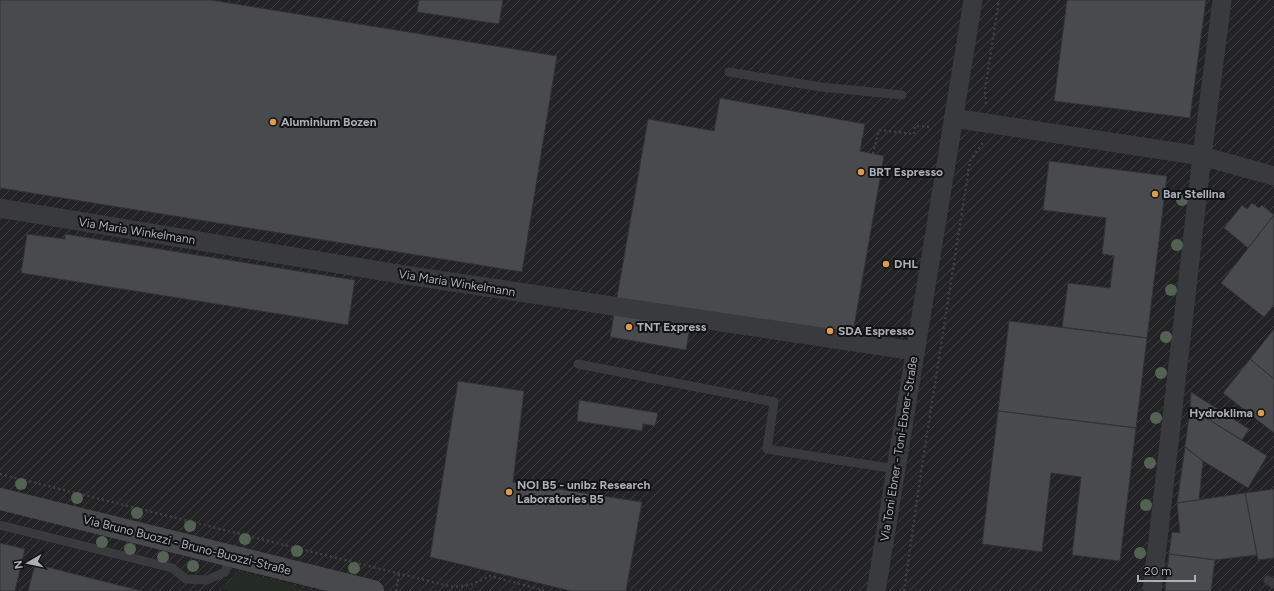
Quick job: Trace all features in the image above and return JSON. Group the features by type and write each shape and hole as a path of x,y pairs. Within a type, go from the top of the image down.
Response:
{"main road":[{"name":"Via Bruno Buozzi - Bruno-Buozzi-Straße","path":"0,499 229,556 328,585 364,590"}],"street":[{"name":"Via Toni Ebner - Toni-Ebner-Straße","path":"876,591 973,0"},
{"path":"1152,591 1202,156 1222,0"},
{"path":"953,118 1202,156 1274,176"},
{"name":"Via Maria Winkelmann","path":"0,208 404,275 915,351"}],"lane":[{"path":"729,72 821,87 902,95"},
{"path":"578,364 774,402 767,449 896,469"},
{"path":"0,525 172,568 186,579 207,580 225,572 229,556"}],"path":[{"path":"904,591 921,471 970,161 982,144 987,123 985,90 999,0"},
{"path":"873,154 879,130 914,134 915,126"},
{"path":"0,474 453,587 470,585 490,576 547,591"},
{"path":"396,591 399,573"}],"shaded area":[{"path":"0,0 1274,0 1274,591 0,591"},
{"path":"236,570 294,585 299,591 231,591 219,588 231,581"}],"building":[{"name":"Aluminium Bozen","path":"0,0 211,0 557,56 522,272 0,188"},
{"path":"419,0 503,0 499,24 417,12"},
{"path":"1067,0 1206,0 1190,118 1054,101"},
{"path":"720,98 865,124 860,151 884,156 851,344 692,316 686,350 610,337 648,119 714,131"},
{"path":"1049,161 1167,176 1147,338 1062,327 1068,283 1110,288 1114,256 1102,254 1106,218 1043,210"},
{"path":"1252,203 1259,208 1262,205 1274,215 1248,248 1224,228 1242,205 1247,209"},
{"path":"1274,215 1274,305 1264,317 1221,283"},
{"path":"27,234 65,239 65,234 355,280 348,325 21,273"},
{"path":"1009,321 1147,338 1136,428 998,411"},
{"path":"1274,329 1274,379 1250,359"},
{"name":"Hydroklima","path":"1250,359 1274,379 1274,433 1223,393"},
{"name":"NOI B5 - unibz Research Laboratories B5","path":"458,381 524,391 513,482 642,502 626,591 571,591 430,557"},
{"path":"1191,392 1249,429 1242,440 1190,408"},
{"path":"579,400 658,413 655,426 643,424 642,431 577,421"},
{"path":"1190,408 1267,456 1248,488 1203,461 1185,447"},
{"path":"998,411 1136,428 1120,561 1072,555 1081,477 1051,473 1042,552 982,544"},
{"path":"1185,447 1203,461 1199,500 1177,503"},
{"path":"1274,489 1274,558 1258,560 1245,493"},
{"path":"1245,493 1257,555 1215,560 1169,554 1172,532 1180,533 1177,503"},
{"path":"0,543 25,549 15,591 0,591"},
{"path":"1169,554 1215,560 1211,591 1165,591"},
{"path":"35,564 142,591 28,591"}],"place":[{"name":"Aluminium Bozen","path":"273,122"},
{"name":"BRT Espresso","path":"861,172"},
{"name":"Bar Stellina","path":"1155,194"},
{"name":"DHL","path":"886,264"},
{"name":"TNT Express","path":"629,327"},
{"name":"SDA Espresso","path":"830,331"},
{"name":"Hydroklima","path":"1261,413"},
{"name":"NOI B5 - unibz Research Laboratories B5","path":"509,492"}]}
